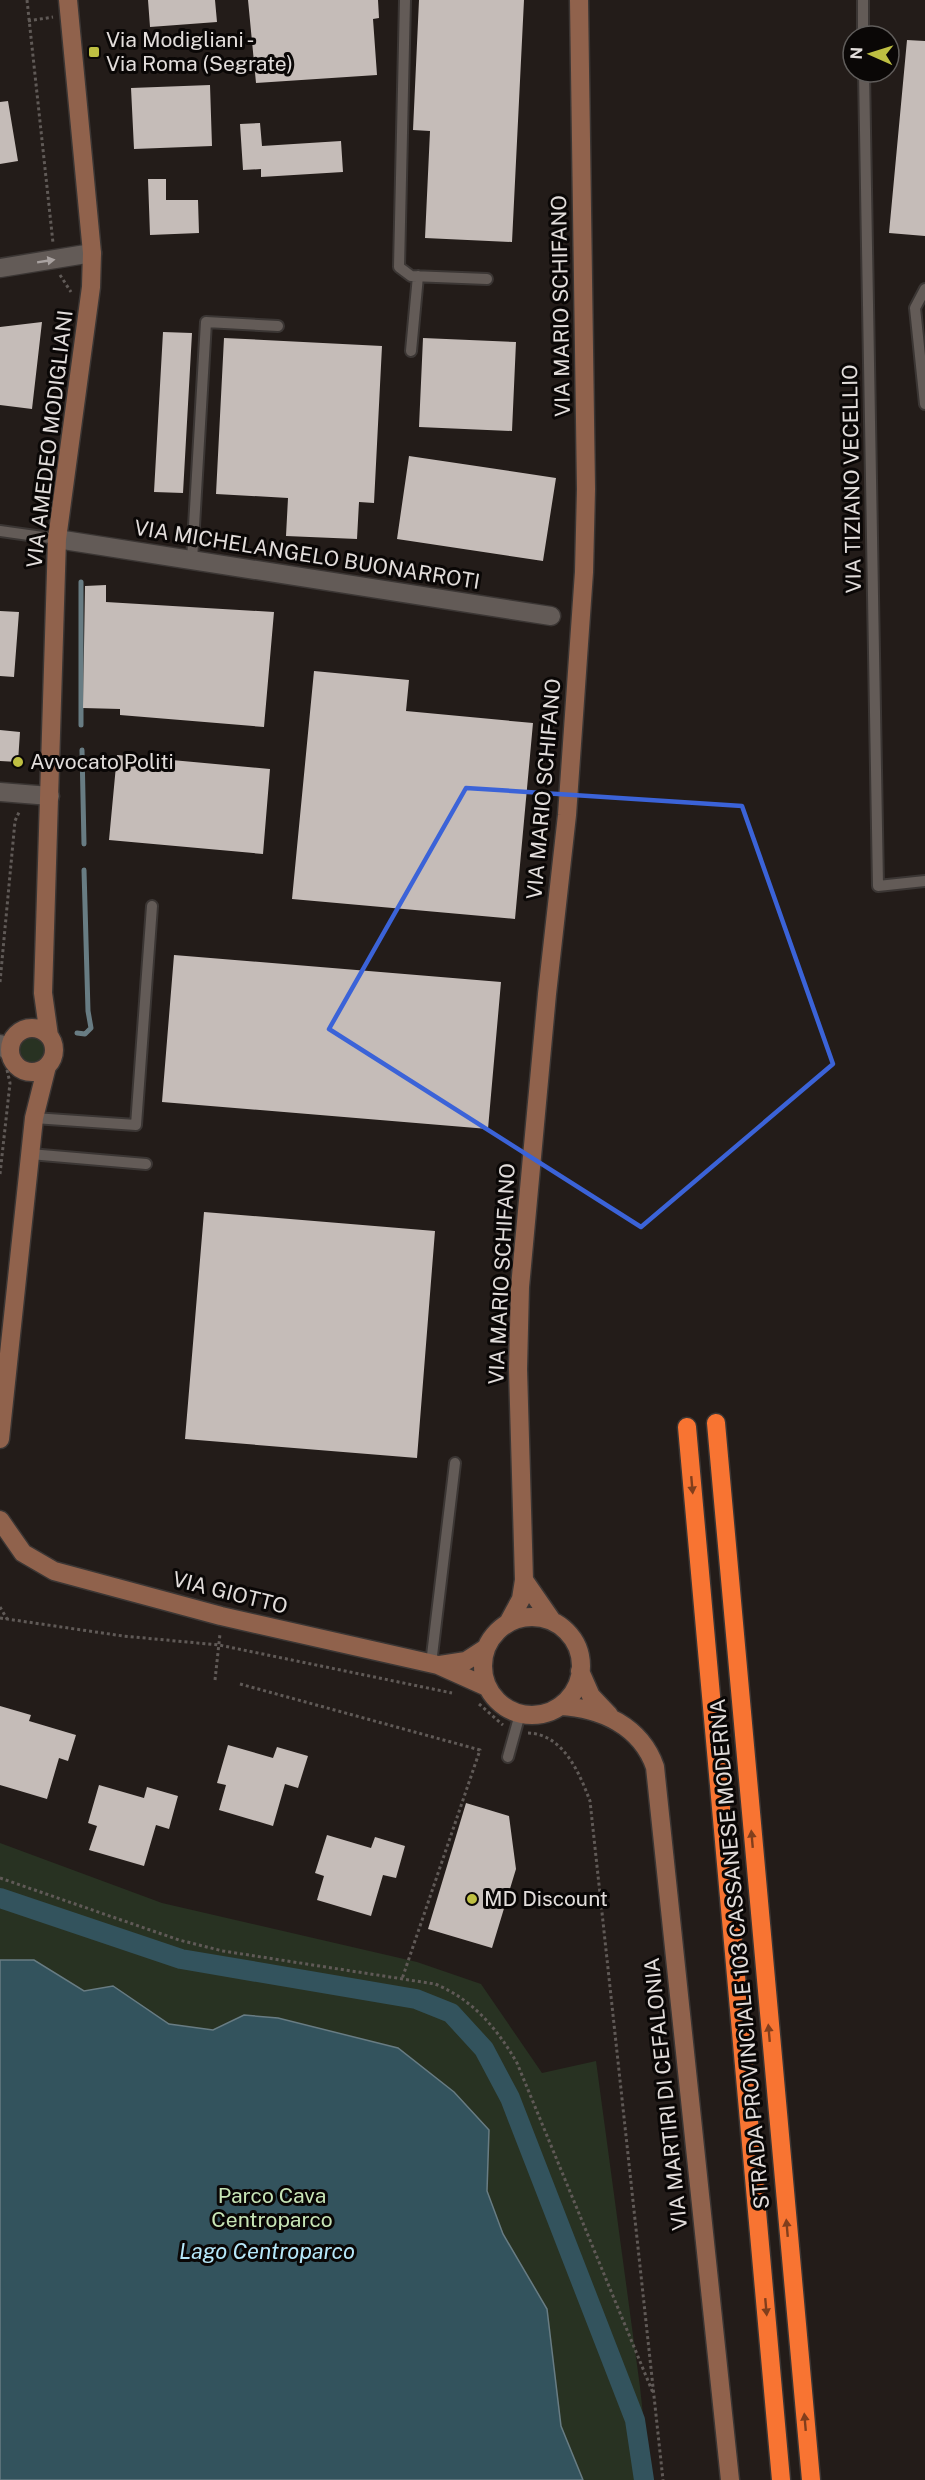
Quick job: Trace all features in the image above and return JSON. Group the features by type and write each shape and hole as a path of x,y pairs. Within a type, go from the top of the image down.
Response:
{"highway":[{"name":"STRADA PROVINCIALE 103 CASSANESE MODERNA","path":"716,1424 774,2096 810,2480"},
{"name":"STRADA PROVINCIALE 103 CASSANESE MODERNA","path":"687,1427 781,2480"}],"street":[{"name":"VIA AMEDEO MODIGLIANI","path":"49,1036 43,993 57,539 89,319 92,253 68,0"},
{"name":"VIA MARIO SCHIFANO","path":"508,1623 521,1599 524,1580 518,1369 520,1287 547,994 567,815 584,572 586,489 579,0"},
{"path":"0,268 92,253"},
{"name":"VIA MICHELANGELO BUONARROTI","path":"57,539 551,616"},
{"path":"0,792 50,796"},
{"name":"VIA AMEDEO MODIGLIANI","path":"27,1028 43,993"},
{"path":"0,1439 34,1118 47,1066 54,1050 49,1036 41,1030 27,1028 5,1048 15,1065 22,1070 33,1072 47,1066"},
{"path":"22,1070 30,1092 34,1118"},
{"name":"VIA GIOTTO","path":"0,1520 17,1548 30,1559 54,1571 221,1616 435,1664 466,1661 486,1648"},
{"path":"524,1580 553,1622"},
{"path":"530,1617 553,1622 565,1630 580,1656 580,1671 576,1688 560,1706 541,1714 520,1714 481,1692 486,1648 495,1634 508,1623 530,1617"},
{"name":"VIA GIOTTO","path":"435,1664 481,1692"},
{"name":"VIA MARTIRI DI CEFALONIA","path":"580,1671 591,1696 615,1721"},
{"name":"VIA MARTIRI DI CEFALONIA","path":"560,1706 595,1711 628,1729 649,1749 658,1785 729,2480"}],"lane":[{"path":"405,0 399,267 411,276 487,279"},
{"path":"863,0 863,24"},
{"name":"VIA TIZIANO VECELLIO","path":"864,84 878,886 925,881"},
{"path":"411,351 418,276"},
{"path":"925,289 915,308 925,404"},
{"path":"192,560 206,322 278,326"},
{"path":"0,531 57,539"},
{"path":"34,1118 136,1125 152,906"},
{"path":"30,1154 146,1164"},
{"path":"435,1664 455,1463"},
{"path":"508,1757 520,1714"}],"path":[{"path":"0,982 15,821 26,794"},
{"path":"0,1174 10,1083 5,1048"},
{"path":"0,1607 7,1619"},
{"path":"215,1680 221,1616"},
{"path":"0,1618 123,1636 219,1644 452,1693"},
{"path":"240,1684 480,1750 402,1978"},
{"path":"481,1692 490,1716 514,1733 549,1737 563,1750 583,1782 590,1801 663,2480"},
{"path":"0,1878 179,1940 223,1951 435,1983 461,1996 475,2007 508,2047 517,2063 655,2397"}],"highlighted area":[{"path":"466,788 742,806 833,1064 641,1227 329,1029"}],"green space":[{"path":"32,1035 43,1039 47,1050 43,1061 32,1065 21,1061 17,1050 21,1039"},
{"name":"Lago Centroparco","path":"0,1843 162,1903 417,1962 481,1984 542,2073 596,2061 640,2387 650,2480 0,2480"}],"water":[{"name":"Lago Centroparco","path":"0,1960 34,1960 84,1991 113,1986 169,2024 213,2030 244,2015 278,2018 398,2048 454,2092 489,2130 487,2191 503,2234 547,2309 561,2426 583,2480 0,2480"}],"building":[{"path":"148,0 215,0 217,22 150,27"},
{"path":"248,0 378,0 379,18 373,19 377,75 256,83"},
{"path":"419,0 524,0 512,242 425,238 430,131 413,130"},
{"path":"907,40 925,41 925,236 889,233"},
{"path":"210,85 212,146 134,149 131,88"},
{"path":"8,101 18,161 0,164 0,102"},
{"path":"260,123 262,146 341,141 343,172 261,177 261,169 243,170 240,124"},
{"path":"148,179 166,179 166,200 198,200 199,233 150,235"},
{"path":"42,322 32,409 0,405 0,327"},
{"path":"163,332 192,333 183,493 154,492"},
{"path":"224,338 382,346 374,503 359,502 357,539 286,536 288,498 216,494"},
{"path":"423,338 516,342 512,431 419,427"},
{"path":"409,456 556,478 543,561 397,539"},
{"path":"106,585 106,602 274,612 264,727 120,715 120,709 83,708 85,586"},
{"path":"0,611 19,612 14,677 0,676"},
{"path":"314,671 409,680 406,711 533,723 515,919 292,899"},
{"path":"0,730 20,732 18,762 0,761"},
{"path":"117,755 270,769 263,854 109,840"},
{"path":"174,955 501,982 488,1129 162,1102"},
{"path":"204,1212 435,1231 417,1458 185,1439"},
{"path":"0,1706 31,1715 29,1721 76,1735 68,1761 59,1758 47,1799 0,1785"},
{"path":"228,1745 273,1758 277,1747 308,1756 298,1788 285,1784 273,1826 219,1810 226,1785 217,1783"},
{"path":"99,1785 144,1798 147,1787 178,1796 169,1829 156,1825 144,1866 89,1850 97,1826 88,1823"},
{"name":"MD Discount","path":"466,1803 509,1816 516,1869 492,1948 428,1929"},
{"path":"327,1835 371,1848 375,1837 405,1846 396,1878 383,1875 371,1916 317,1900 324,1876 315,1873"}],"waterway":[{"path":"81,582 81,725"},
{"path":"82,750 84,844"},
{"path":"77,1033 85,1034 91,1028 88,1011 84,870"},
{"path":"0,1898 181,1959 416,1999 451,2013 484,2049 510,2098 635,2420 644,2480"}],"place":[{"name":"Via Modigliani - Via Roma (Segrate)","path":"94,52"},
{"name":"Avvocato Politi","path":"18,762"},
{"name":"MD Discount","path":"472,1899"}],"park label":[{"name":"Parco Cava Centroparco","path":"272,2208"}]}
